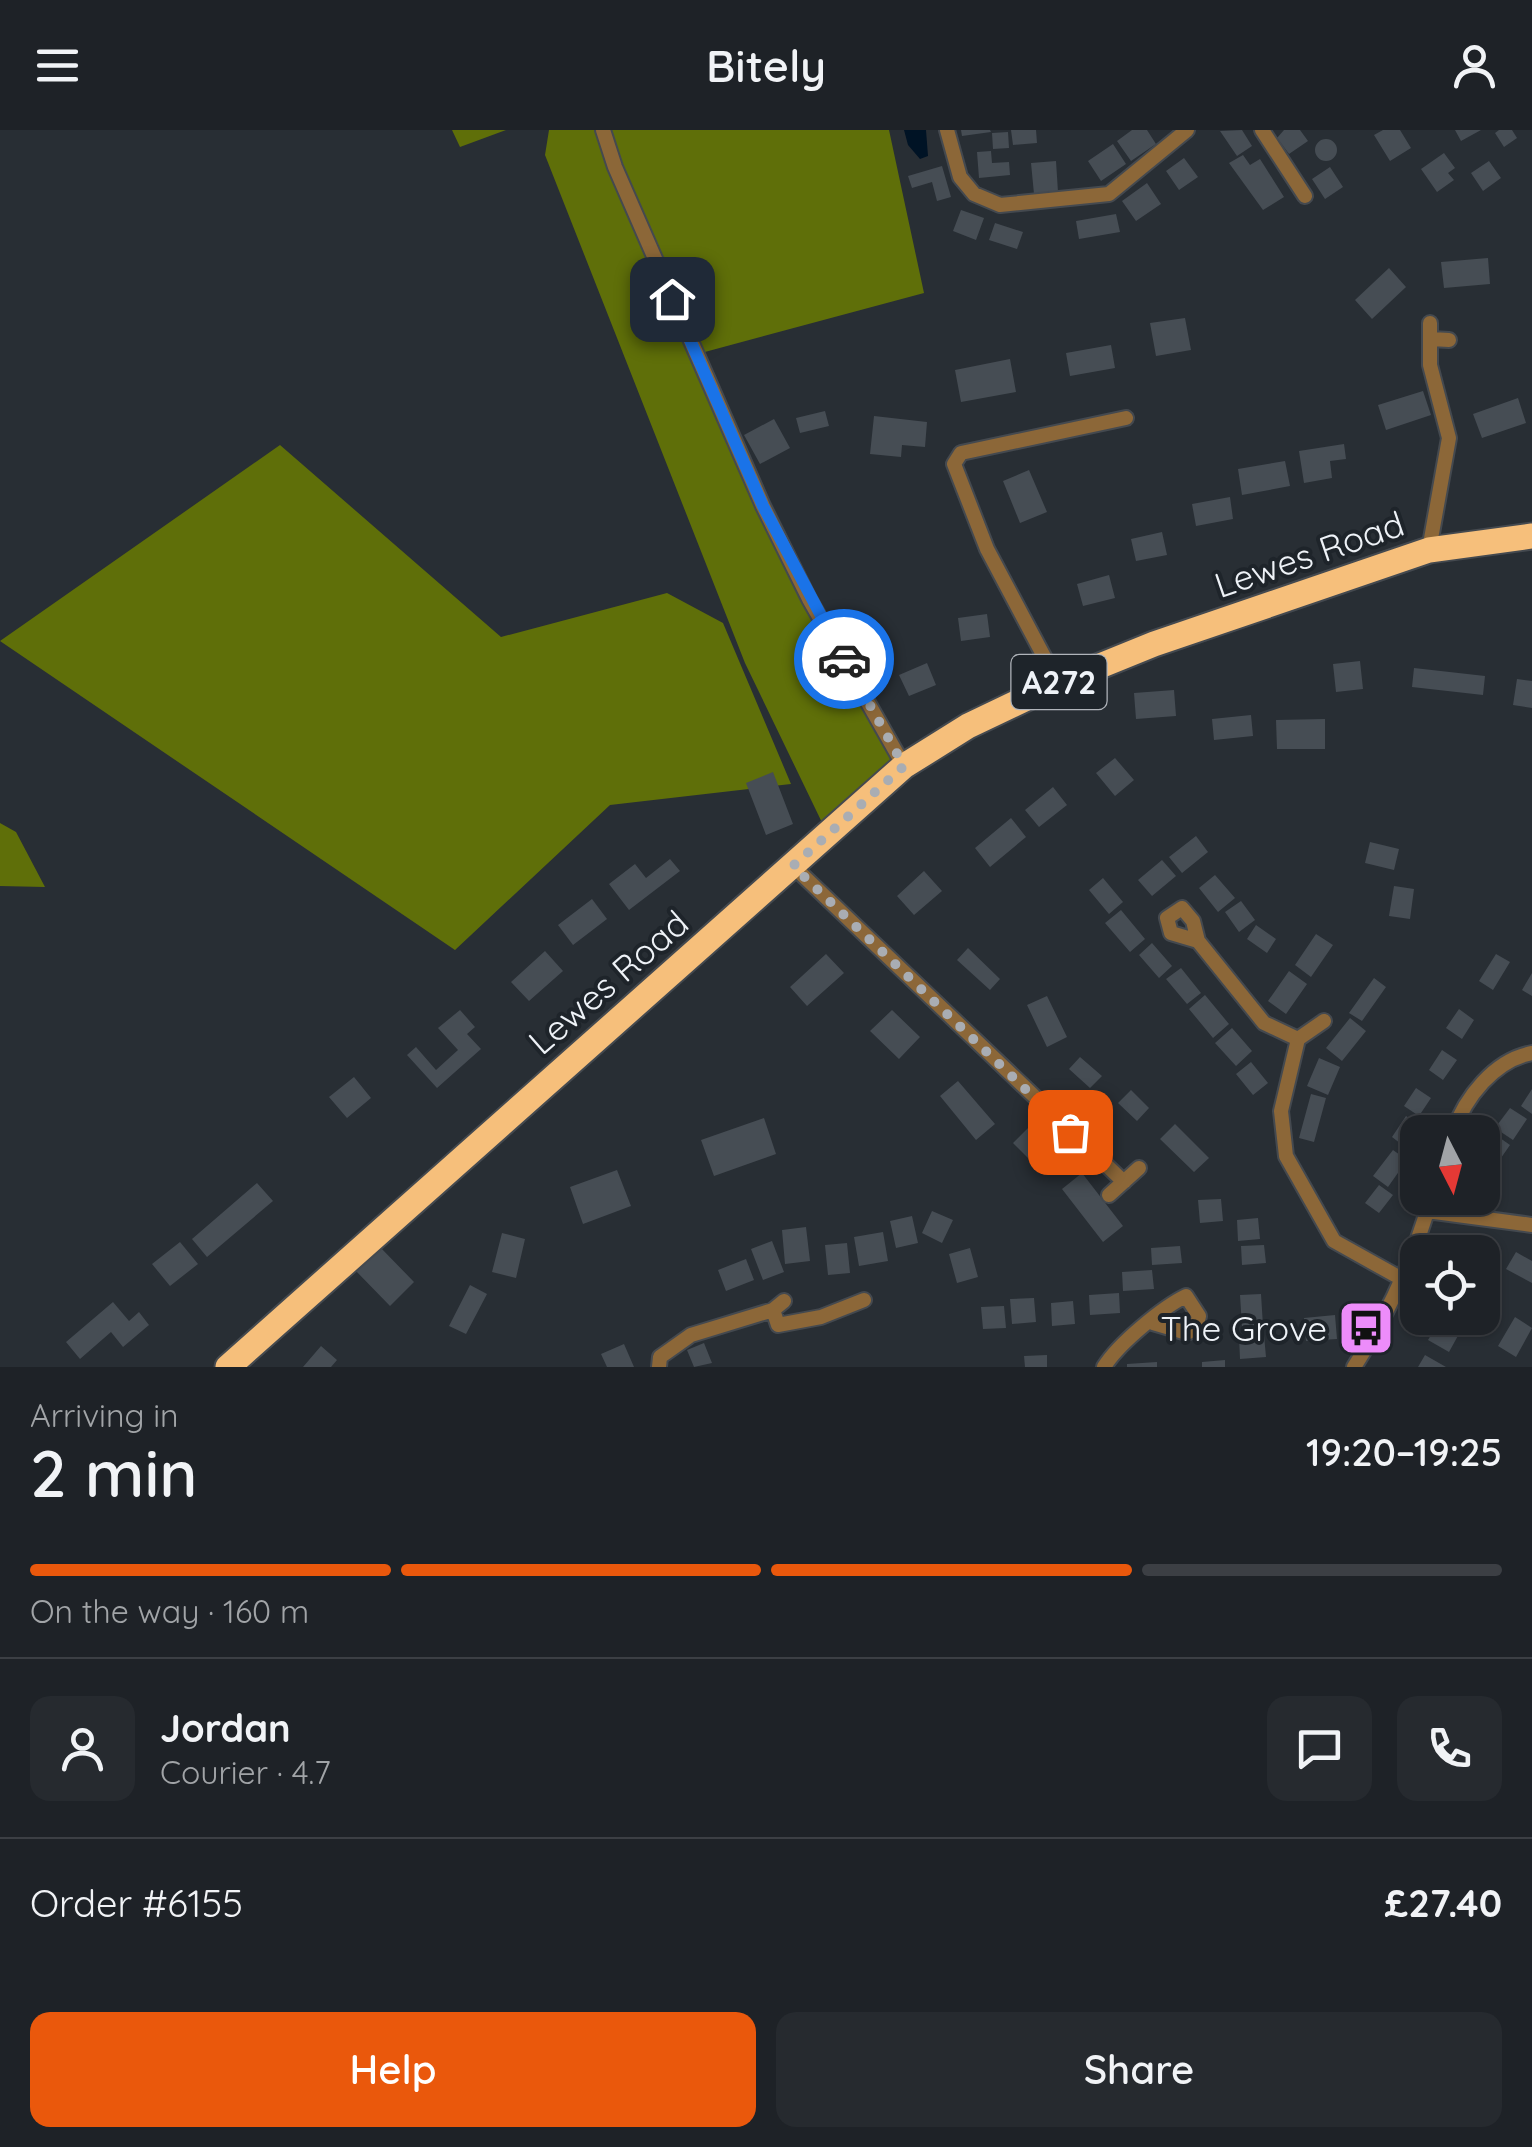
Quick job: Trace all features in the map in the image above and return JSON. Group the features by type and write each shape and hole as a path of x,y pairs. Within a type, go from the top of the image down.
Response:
{"highway":[{"name":"Lewes Road","path":"228,1367 904,766 968,726 1058,682 1154,644 1429,550 1532,536"}],"street":[{"path":"604,130 615,167 763,506 809,599 904,766"},
{"path":"947,130 960,177 974,194 1000,205 1110,194 1187,130"},
{"path":"1262,130 1305,196"},
{"path":"1429,550 1449,438 1430,366 1431,331 1449,340"},
{"path":"1058,682 986,550 954,464 962,453 1126,418"},
{"path":"793,866 1124,1182"},
{"path":"1198,942 1264,1024 1298,1040"},
{"path":"1324,1021 1298,1040 1281,1111 1286,1156 1334,1241 1400,1278"},
{"path":"1460,1115 1484,1080 1532,1053"},
{"path":"1109,1195 1140,1168"},
{"path":"1483,1215 1532,1225"},
{"path":"1354,1367 1379,1328 1400,1283"},
{"path":"659,1367 660,1357 691,1335 779,1305 778,1324 820,1316 864,1300"},
{"path":"1104,1367 1119,1345 1153,1322"}],"green space":[{"path":"452,130 506,130 460,147"},
{"path":"549,130 889,130 924,293 690,356 763,506 904,766 829,837 745,663 545,155"},
{"path":"280,445 501,637 667,593 723,623 791,784 610,805 455,950 0,641"},
{"path":"0,823 16,832 45,887 0,886"}],"water":[{"path":"904,130 926,130 928,156 920,159 908,145"}],"building":[{"path":"961,130 990,130 991,132 962,136"},
{"path":"1011,130 1036,130 1037,143 1013,145"},
{"path":"1132,130 1147,130 1156,144 1131,161 1117,141"},
{"path":"1242,130 1252,146 1237,156 1220,131"},
{"path":"1284,130 1300,130 1308,141 1289,154 1277,138"},
{"path":"1383,130 1400,130 1411,148 1390,161 1374,135"},
{"path":"1455,130 1481,130 1461,141"},
{"path":"1512,130 1517,138 1504,147 1495,133"},
{"path":"1008,132 1009,148 993,149 992,133"},
{"path":"1326,139 1334,142 1334,158 1326,161 1318,158 1315,150 1318,142"},
{"path":"1113,144 1126,164 1101,181 1088,161"},
{"path":"991,151 992,163 1009,162 1010,175 979,178 977,152"},
{"path":"1444,153 1455,168 1448,173 1454,180 1437,192 1421,169"},
{"path":"1243,155 1250,165 1260,159 1284,197 1263,210 1229,163"},
{"path":"1184,158 1198,177 1179,190 1166,171"},
{"path":"1056,161 1058,192 1034,194 1031,163"},
{"path":"1489,161 1501,178 1483,191 1471,173"},
{"path":"942,166 951,197 937,201 932,182 912,188 908,176"},
{"path":"1330,167 1343,187 1325,199 1312,179"},
{"path":"1147,183 1161,204 1136,221 1122,201"},
{"path":"961,210 984,218 976,240 953,231"},
{"path":"1116,214 1120,232 1079,239 1076,221"},
{"path":"995,223 1023,232 1017,249 989,240"},
{"path":"1488,258 1490,284 1444,288 1441,262"},
{"path":"1389,268 1406,287 1372,319 1355,300"},
{"path":"1185,318 1191,350 1156,356 1150,323"},
{"path":"1111,345 1115,368 1070,376 1066,353"},
{"path":"1010,359 1016,392 961,402 955,370"},
{"path":"1423,391 1431,415 1386,430 1378,405"},
{"path":"1518,398 1526,423 1482,438 1473,414"},
{"path":"825,411 829,426 800,433 796,418"},
{"path":"874,416 927,422 925,447 902,445 901,457 870,454"},
{"path":"774,419 790,448 760,464 744,435"},
{"path":"1344,444 1346,459 1330,461 1332,478 1304,483 1299,451"},
{"path":"1285,461 1290,486 1242,495 1238,469"},
{"path":"1029,470 1047,512 1020,523 1003,481"},
{"path":"1230,497 1233,519 1196,526 1192,504"},
{"path":"1162,532 1167,555 1136,561 1131,539"},
{"path":"1109,575 1115,598 1083,606 1077,584"},
{"path":"987,614 990,637 961,641 958,618"},
{"path":"1360,661 1363,689 1336,692 1333,664"},
{"path":"927,663 936,685 909,696 899,675"},
{"path":"1414,668 1485,676 1483,695 1412,687"},
{"path":"1517,679 1532,681 1532,708 1513,705"},
{"path":"1174,690 1176,716 1136,719 1134,693"},
{"path":"1251,715 1253,736 1214,740 1212,719"},
{"path":"1325,719 1325,749 1277,749 1276,720"},
{"path":"1115,758 1134,780 1115,796 1096,773"},
{"path":"773,772 793,824 766,835 746,783"},
{"path":"1053,787 1067,805 1039,827 1025,810"},
{"path":"1011,818 1026,837 990,867 975,848"},
{"path":"1196,836 1208,852 1182,873 1169,857"},
{"path":"1370,842 1399,849 1394,870 1365,863"},
{"path":"670,859 680,871 629,910 609,884 635,864 646,878"},
{"path":"1162,860 1176,876 1152,896 1138,880"},
{"path":"924,871 942,891 914,915 897,896"},
{"path":"1215,875 1235,898 1218,912 1199,888"},
{"path":"1103,878 1123,902 1109,914 1089,890"},
{"path":"1394,886 1414,889 1410,919 1389,916"},
{"path":"592,899 607,919 573,945 558,925"},
{"path":"1241,901 1255,920 1239,932 1225,912"},
{"path":"1121,910 1145,939 1130,952 1105,923"},
{"path":"1256,925 1276,939 1267,953 1247,939"},
{"path":"1316,934 1333,945 1311,977 1295,965"},
{"path":"1152,943 1172,966 1159,978 1139,955"},
{"path":"968,948 1000,979 990,990 957,960"},
{"path":"545,951 563,971 529,1001 511,982"},
{"path":"826,954 844,973 807,1006 790,987"},
{"path":"1496,954 1510,962 1493,990 1479,981"},
{"path":"1181,968 1201,993 1187,1004 1166,979"},
{"path":"1289,971 1307,984 1286,1014 1268,1001"},
{"path":"1532,973 1532,996 1522,990"},
{"path":"1374,978 1386,987 1362,1021 1349,1013"},
{"path":"1205,995 1229,1024 1213,1038 1189,1009"},
{"path":"1047,996 1067,1037 1047,1047 1027,1005"},
{"path":"1459,1009 1474,1020 1462,1039 1446,1028"},
{"path":"460,1010 475,1027 467,1034 481,1049 437,1088 407,1055 416,1047 436,1070 458,1050 438,1028"},
{"path":"892,1010 920,1037 899,1059 870,1031"},
{"path":"1350,1018 1366,1031 1342,1061 1326,1048"},
{"path":"1232,1028 1252,1051 1236,1066 1215,1043"},
{"path":"1442,1050 1457,1060 1443,1080 1429,1070"},
{"path":"1080,1057 1102,1076 1090,1088 1069,1069"},
{"path":"1319,1058 1340,1067 1328,1095 1307,1086"},
{"path":"1251,1062 1268,1083 1253,1095 1236,1074"},
{"path":"354,1077 371,1098 347,1118 329,1097"},
{"path":"958,1081 995,1124 976,1140 940,1096"},
{"path":"1416,1088 1431,1098 1420,1115 1404,1106"},
{"path":"1532,1089 1532,1114 1521,1106"},
{"path":"1131,1090 1149,1108 1137,1121 1118,1103"},
{"path":"1311,1094 1326,1098 1314,1142 1299,1138"},
{"path":"1510,1108 1527,1119 1513,1140 1500,1131 1500,1121"},
{"path":"764,1118 776,1154 714,1176 701,1140"},
{"path":"1175,1124 1209,1158 1194,1172 1160,1139"},
{"path":"1400,1125 1400,1143 1392,1137"},
{"path":"1029,1127 1059,1157 1043,1173 1013,1143"},
{"path":"1500,1138 1510,1145 1500,1157"},
{"path":"1393,1150 1400,1155 1400,1170 1388,1187 1373,1176"},
{"path":"617,1170 631,1206 583,1224 570,1187"},
{"path":"1082,1173 1123,1226 1103,1242 1062,1189"},
{"path":"257,1183 273,1201 207,1257 192,1239"},
{"path":"1379,1185 1393,1195 1379,1213 1365,1203"},
{"path":"1221,1199 1223,1221 1200,1223 1198,1200"},
{"path":"932,1211 953,1220 942,1243 922,1233"},
{"path":"912,1216 918,1243 896,1248 890,1221"},
{"path":"1258,1218 1260,1239 1238,1241 1237,1220"},
{"path":"806,1227 810,1261 785,1264 782,1230"},
{"path":"883,1232 888,1261 859,1266 854,1237"},
{"path":"502,1233 525,1239 516,1278 492,1272"},
{"path":"772,1241 784,1272 763,1280 751,1249"},
{"path":"180,1242 198,1264 170,1286 152,1264"},
{"path":"847,1243 850,1273 828,1275 825,1245"},
{"path":"1264,1245 1266,1263 1242,1265 1241,1246"},
{"path":"1180,1246 1182,1263 1152,1265 1151,1248"},
{"path":"380,1247 414,1282 390,1306 355,1270"},
{"path":"970,1248 978,1277 957,1283 949,1254"},
{"path":"1516,1252 1532,1261 1532,1283 1506,1269"},
{"path":"746,1259 754,1280 726,1291 718,1270"},
{"path":"1152,1270 1154,1289 1123,1291 1122,1272"},
{"path":"470,1285 487,1294 466,1334 449,1326"},
{"path":"1119,1293 1120,1313 1090,1315 1089,1295"},
{"path":"1261,1294 1263,1326 1242,1327 1240,1295"},
{"path":"1034,1298 1036,1322 1012,1324 1010,1299"},
{"path":"1073,1301 1075,1324 1052,1326 1051,1303"},
{"path":"113,1302 129,1321 139,1312 149,1325 123,1347 111,1332 80,1359 66,1342"},
{"path":"1004,1306 1006,1328 983,1329 981,1307"},
{"path":"1335,1315 1337,1339 1306,1341 1304,1318"},
{"path":"1515,1317 1532,1328 1516,1357 1498,1346"},
{"path":"1264,1335 1266,1357 1240,1359 1239,1336"},
{"path":"1431,1335 1458,1335 1449,1352 1428,1340"},
{"path":"704,1343 712,1363 694,1367 687,1350"},
{"path":"624,1344 634,1367 607,1367 601,1354"},
{"path":"321,1346 337,1360 331,1367 303,1367"},
{"path":"1047,1355 1047,1367 1025,1367 1024,1356"},
{"path":"1425,1355 1446,1367 1418,1367"},
{"path":"1225,1360 1225,1367 1202,1367 1202,1362"},
{"path":"1157,1362 1157,1367 1127,1367 1127,1364"}],"way so far":[{"path":"844,659 904,766 793,866 1070,1132"}],"place":[{"name":"The Grove","path":"1366,1328"}],"route":[{"path":"672,299 763,506 844,659"}]}
